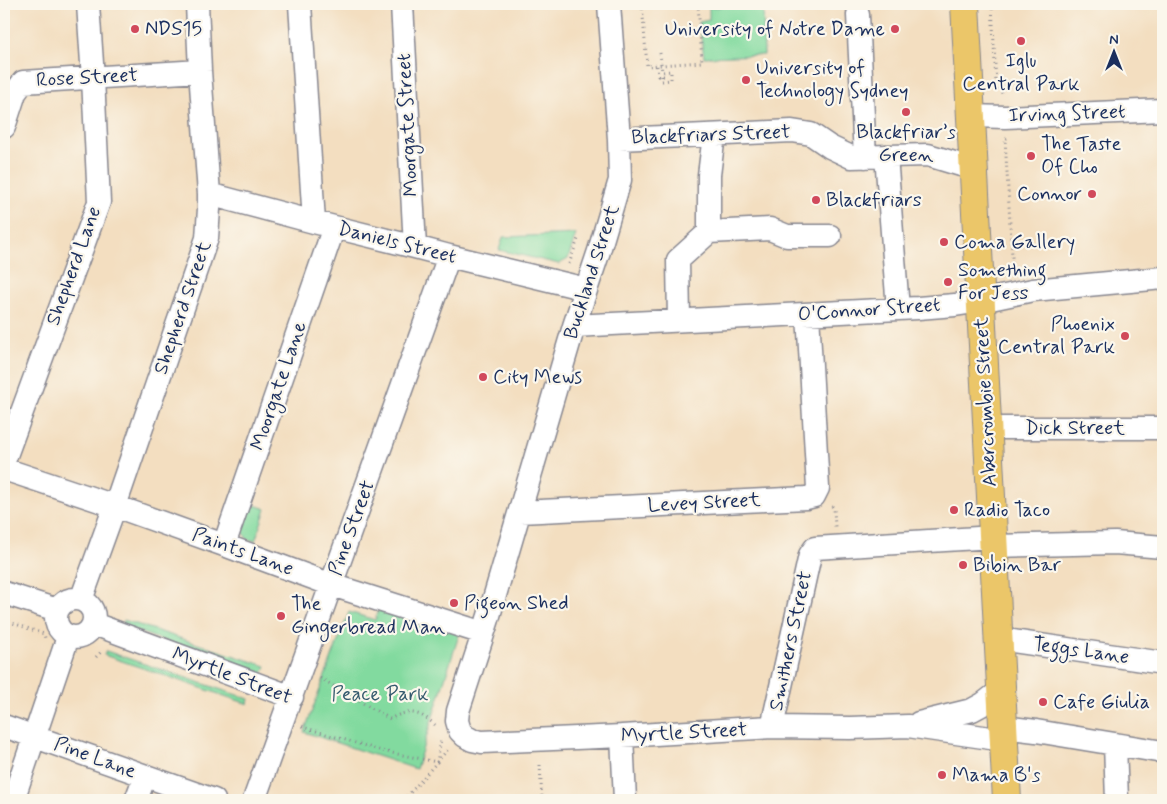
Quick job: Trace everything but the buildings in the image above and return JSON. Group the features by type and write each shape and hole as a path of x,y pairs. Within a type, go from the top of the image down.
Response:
{"main road":[{"name":"Abercrombie Street","path":"966,4 1007,800"}],"street":[{"name":"Shepherd Lane","path":"4,461 99,202 88,4"},
{"name":"Shepherd Street","path":"81,600 207,238 210,209 197,4"},
{"name":"Moorgate Lane","path":"224,544 324,225 300,4"},
{"name":"Moorgate Street","path":"402,4 415,247"},
{"name":"Buckland Street","path":"451,739 458,729 458,711 620,180 619,139 609,4"},
{"path":"858,15 876,157 908,308"},
{"name":"Rose Street","path":"4,127 15,93 23,82 200,71"},
{"name":"Irving Street","path":"971,116 1005,117 1163,110"},
{"name":"Blackfriars Street","path":"619,139 792,130 811,134 830,147 851,157 928,155 974,169"},
{"path":"709,232 709,175 714,135"},
{"name":"Daniels Street","path":"209,194 324,225 586,289"},
{"path":"679,320 678,260 709,232 770,229 787,236 830,236"},
{"name":"Pine Street","path":"254,800 449,256"},
{"name":"O'Connor Street","path":"574,326 955,305 1033,290 1163,278"},
{"path":"808,314 818,488"},
{"name":"Dick Street","path":"988,428 1163,428"},
{"name":"Paints Lane","path":"4,469 224,544 332,585 483,633"},
{"name":"Levey Street","path":"520,512 806,498 814,496 818,488"},
{"path":"833,547 994,542 1115,543 1163,547"},
{"name":"Smithers Street","path":"772,727 810,555 815,548 833,547"},
{"path":"4,593 57,610"},
{"path":"81,600 88,604 92,610 94,624 90,631 83,636 76,638 68,637 57,627 55,620 57,610 66,601 81,600"},
{"name":"Myrtle Street","path":"94,624 292,697"},
{"path":"13,800 68,637"},
{"name":"Teggs Lane","path":"999,639 1163,663"},
{"name":"Myrtle Street","path":"908,726 972,710 1001,690"},
{"name":"Pine Lane","path":"4,726 214,800"},
{"name":"Myrtle Street","path":"451,739 482,742 772,727 850,728 908,726 1004,734 1036,730 1163,752"},
{"path":"622,736 625,800"},
{"path":"1115,744 1117,800"},
{"path":"136,800 145,776"}],"path":[{"path":"642,4 647,66 702,62 698,4"},
{"path":"992,4 996,84 1004,96"},
{"path":"657,66 658,76 664,74 660,53"},
{"path":"1005,139 1013,276"},
{"path":"818,488 834,509 835,537 833,547"},
{"path":"4,620 44,634 45,640"},
{"name":"Myrtle Street","path":"319,677 390,719 406,712 413,713 427,718 440,730"},
{"name":"Myrtle Street","path":"292,697 304,706 303,727 382,751 437,762"},
{"path":"404,800 437,762 451,739"},
{"path":"437,762 451,739"},
{"path":"540,765 542,800"}],"green space":[{"path":"720,4 763,4 764,55 704,57 699,22 709,20 709,7 720,7"},
{"path":"576,234 568,259 559,264 499,250 503,237"},
{"path":"249,503 266,509 255,541 247,539 240,526"},
{"name":"Peace Park","path":"380,605 460,632 416,769 304,732 349,612 375,620"},
{"path":"124,620 266,666 262,675 122,626"},
{"path":"106,651 249,699 248,704 104,655"}],"place":[{"name":"NDS15","path":"135,29"},
{"name":"University of Notre Dame","path":"895,29"},
{"name":"Iglu Central Park","path":"1021,41"},
{"name":"University of Technology Sydney","path":"746,80"},
{"name":"Blackfriar’s Green","path":"906,112"},
{"name":"The Taste Of Cho","path":"1031,156"},
{"name":"Connor","path":"1092,194"},
{"name":"Blackfriars","path":"816,200"},
{"name":"Coma Gallery","path":"944,242"},
{"name":"Something For Jess","path":"948,282"},
{"name":"Phoenix Central Park","path":"1125,336"},
{"name":"City Mews","path":"483,377"},
{"name":"Radio Taco","path":"954,510"},
{"name":"Bibin Bar","path":"963,565"},
{"name":"Pigeon Shed","path":"454,603"},
{"name":"The Gingerbread Man","path":"281,616"},
{"name":"Cafe Giulia","path":"1043,702"},
{"name":"Mama B's","path":"942,775"}]}
